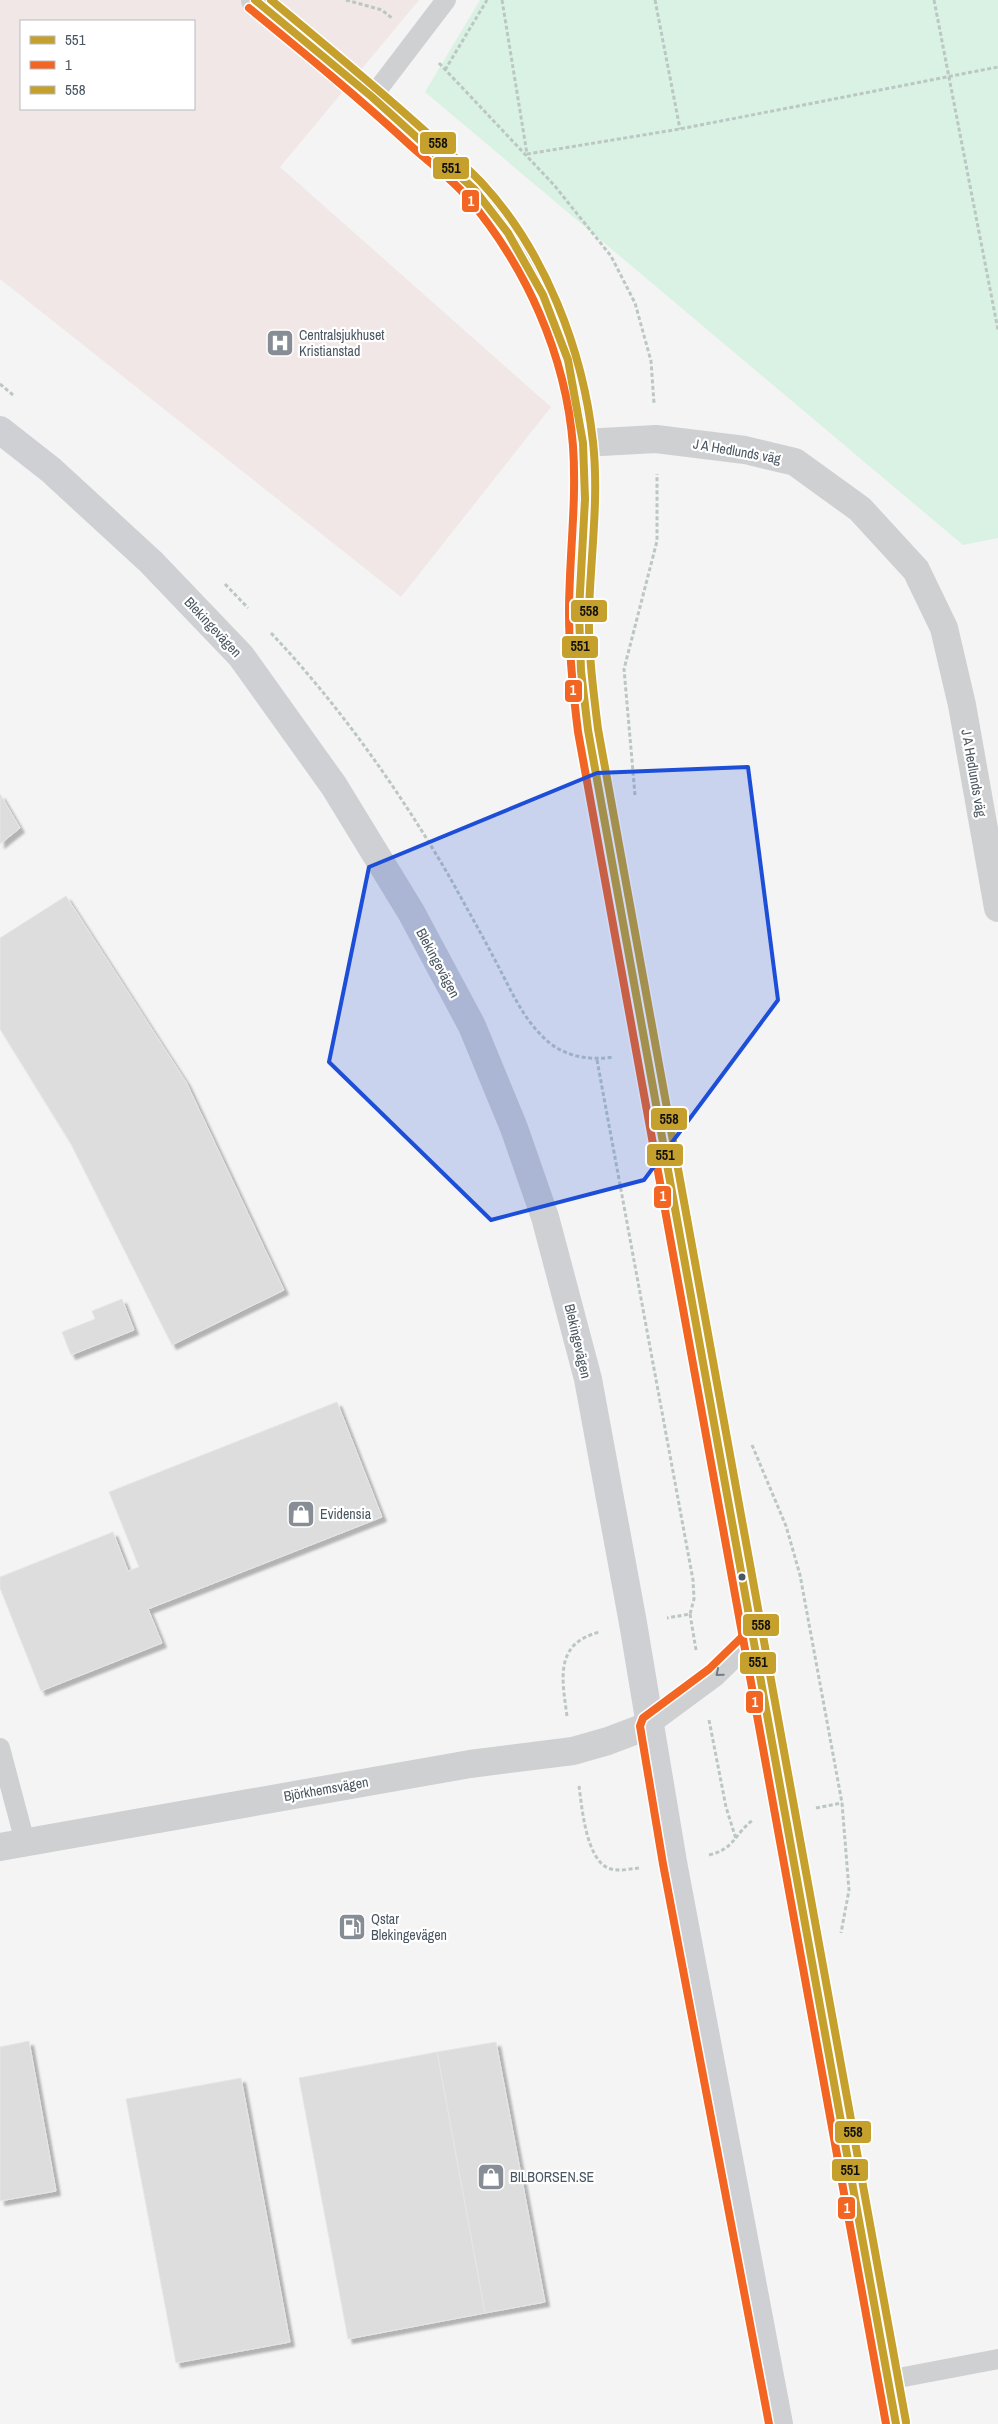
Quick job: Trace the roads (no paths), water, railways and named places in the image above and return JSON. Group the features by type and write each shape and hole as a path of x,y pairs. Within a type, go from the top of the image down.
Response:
{"main road":[{"name":"Blekingevägen","path":"0,430 50,470 151,562 241,656 334,786 411,912 472,1026 514,1128 545,1217 567,1295 591,1399 673,1862 779,2424"}],"street":[{"path":"255,0 372,98 474,189 508,233 543,295 568,360 583,444"},
{"name":"J A Hedlunds väg","path":"583,444 656,439 745,450 796,462 860,509 916,570 944,628 962,705 998,908"},
{"name":"Björkhemsvägen","path":"13,1844 470,1764 573,1751 608,1741 650,1725"}],"lane":[{"path":"372,98 446,0"},
{"path":"583,444 585,500 579,611 582,671 588,730 896,2424"},
{"path":"650,1725 703,1686 754,1639"},
{"path":"0,1748 13,1844"},
{"path":"888,2380 998,2359"}],"place":[{"name":"Centralsjukhuset Kristianstad","path":"280,343"},
{"name":"Evidensia","path":"301,1514"},
{"name":"Qstar Blekingevägen","path":"352,1927"},
{"name":"BILBORSEN.SE","path":"491,2177"}]}
